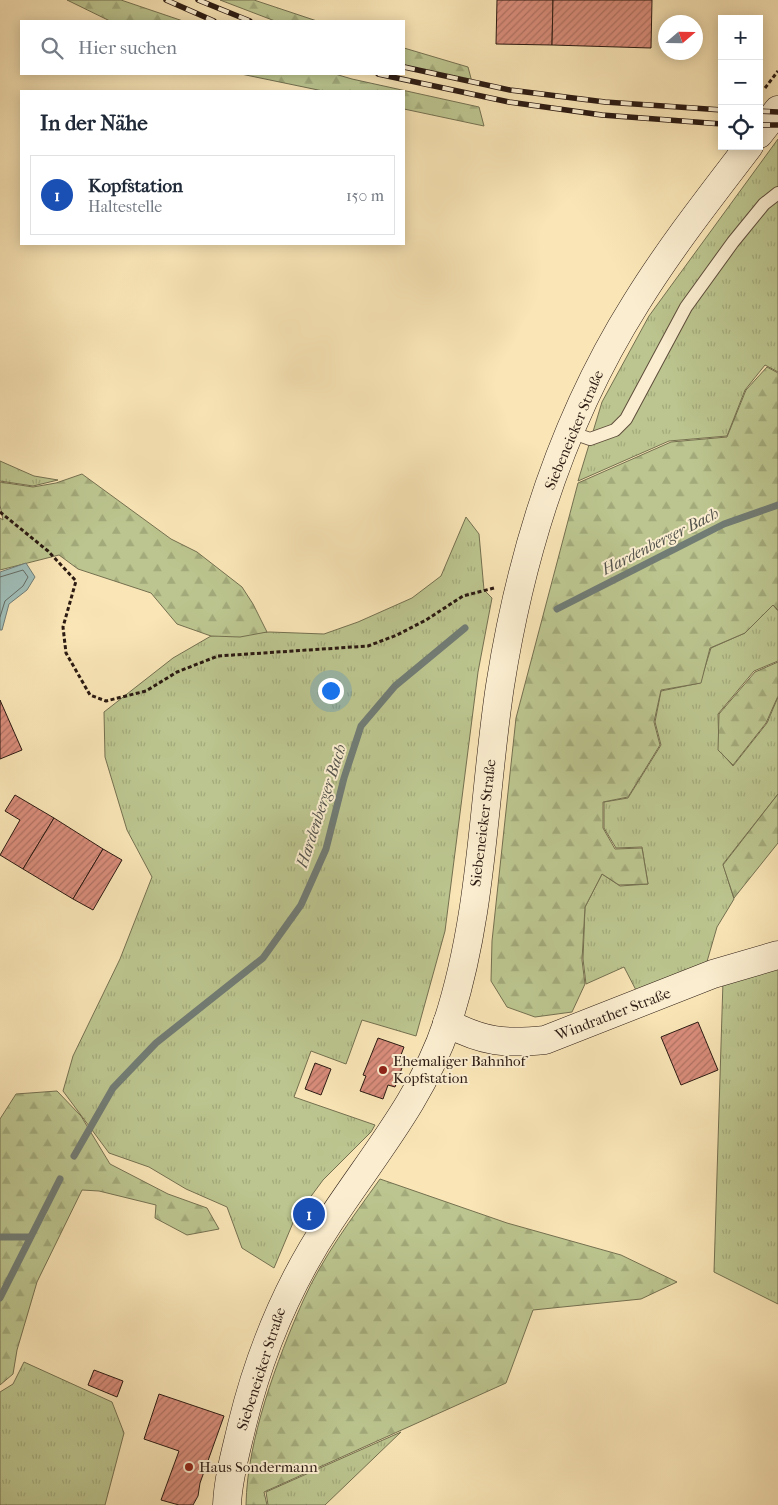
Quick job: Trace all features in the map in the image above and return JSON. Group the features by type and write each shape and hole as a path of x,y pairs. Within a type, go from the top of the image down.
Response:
{"main road":[{"path":"763,129 778,110"},
{"name":"Siebeneicker Straße","path":"227,1505 232,1465 248,1401 268,1338 286,1296 299,1269 330,1221 404,1114 429,1068 447,1023 466,949 500,692 518,592 541,512 570,432 612,344 635,305 707,200 747,150"},
{"name":"Windrather Straße","path":"447,1023 467,1033 490,1041 516,1043 545,1040 713,974 778,956"}],"lane":[{"path":"570,432 590,439 615,430 626,419 686,307 733,242 764,204 778,194"}],"path":[{"path":"763,91 778,71"},
{"path":"0,512 48,551 76,581 63,627 66,653 90,695 106,701 146,691 177,672 218,656 368,646 397,635 426,620 463,596 489,588 518,592"}],"green space":[{"path":"67,0 121,0 180,20 108,20"},
{"path":"220,0 254,0 314,20 272,20"},
{"path":"405,48 468,67 472,82 405,65"},
{"path":"246,75 338,75 402,90 318,90"},
{"path":"405,91 479,107 484,126 405,109"},
{"path":"778,139 778,372 765,365 745,390 727,436 669,441 578,481 602,402 649,316"},
{"path":"767,367 778,373 778,610 773,605 745,633 710,648 701,683 661,690 654,722 660,745 628,797 603,802 603,828 615,849 642,848 648,884 619,885 602,874 585,907 582,960 585,984 572,1012 535,1017 507,1007 491,981 492,941 516,718 578,483 671,442 727,437 746,390"},
{"path":"0,461 34,476 58,480 33,486 0,481"},
{"path":"82,474 171,539 197,552 242,587 267,632 240,637 211,636 177,624 151,593 78,569 59,555 0,570 0,518 3,520 0,505 0,482 33,487 56,483"},
{"path":"466,517 479,534 484,590 492,598 478,672 445,931 416,1036 362,1020 346,1064 311,1051 294,1097 375,1125 371,1132 323,1180 295,1218 274,1268 242,1248 227,1207 186,1189 149,1167 109,1153 63,1091 73,1056 120,959 152,877 127,830 105,757 104,712 173,658 211,636 270,632 324,634 358,622 412,598 441,576"},
{"path":"773,605 778,611 778,661 754,671 718,714 719,750 733,766 767,723 778,697 778,794 723,864 734,899 717,927 706,965 637,992 624,967 586,984 583,959 585,907 602,874 620,886 648,884 642,847 616,848 604,828 604,802 628,798 661,745 655,722 661,691 700,683 711,648 745,633"},
{"path":"778,662 778,696 766,723 733,765 718,750 719,714 755,672"},
{"path":"778,794 778,843 734,898 723,865"},
{"path":"778,966 778,1304 714,1272 723,981"},
{"path":"57,1091 81,1116 110,1164 168,1194 207,1208 219,1229 187,1235 155,1218 156,1205 99,1191 82,1190 37,1282 17,1350 13,1374 0,1385 0,1119 16,1094"},
{"path":"380,1179 507,1223 621,1255 677,1282 641,1299 533,1310 506,1383 264,1492 267,1505 246,1505 252,1454 258,1427 274,1374 293,1324 328,1254"},
{"path":"24,1362 112,1402 124,1433 105,1505 0,1505 0,1392 13,1384"},
{"path":"401,1432 325,1505 268,1505 266,1492"}],"water":[{"path":"26,563 35,577 27,590 9,604 2,630 0,630 0,572"}],"building":[{"path":"497,0 553,0 552,45 496,44"},
{"path":"553,0 652,0 651,48 552,45"},
{"path":"0,700 22,750 0,759"},
{"path":"15,795 54,818 23,869 0,855 20,820 5,811"},
{"path":"54,818 103,849 73,899 23,869"},
{"path":"103,849 122,860 93,910 73,899"},
{"path":"698,1022 718,1070 681,1085 661,1037"},
{"name":"Ehemaliger Bahnhof Kopfstation","path":"378,1038 404,1047 398,1063 403,1065 395,1087 388,1085 383,1099 360,1091 366,1076 363,1075"},
{"path":"315,1063 331,1069 321,1095 305,1089"},
{"path":"94,1370 123,1381 117,1397 88,1385"},
{"path":"159,1394 224,1416 200,1483 198,1496 193,1505 179,1505 161,1500 179,1451 144,1439"}],"waterway":[{"name":"Hardenberger Bach","path":"557,609 724,524 778,505"},
{"name":"Hardenberger Bach","path":"74,1156 113,1088 156,1043 263,958 301,905 326,849 344,778 361,726 395,686 465,628"},
{"name":"Hardenberger Bach","path":"0,1298 60,1179"},
{"path":"0,1237 29,1237"}],"railway":[{"path":"166,0 212,20"},
{"path":"198,0 248,20"},
{"path":"405,67 510,90 605,102 718,110"},
{"path":"383,75 509,102 602,115 718,124"},
{"path":"763,111 778,112"},
{"path":"763,125 778,125"}],"place":[{"name":"Ehemaliger Bahnhof Kopfstation","path":"383,1070"},
{"name":"Kopfstation","path":"309,1214"},
{"name":"Haus Sondermann","path":"189,1467"}]}
